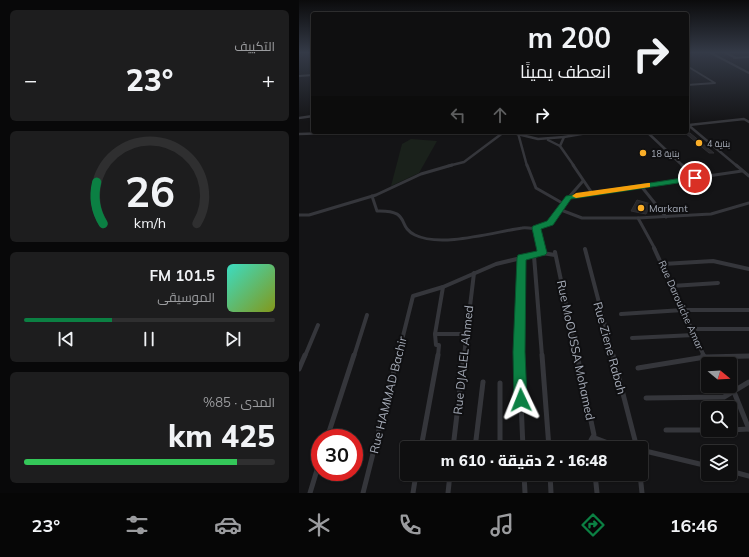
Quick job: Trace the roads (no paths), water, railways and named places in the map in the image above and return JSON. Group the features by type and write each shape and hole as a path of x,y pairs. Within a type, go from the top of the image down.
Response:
{"street":[{"path":"689,85 715,83 703,76"},
{"path":"299,118 311,116"},
{"path":"689,125 744,119 749,122"},
{"path":"689,126 749,176"},
{"path":"299,134 311,134"},
{"path":"299,215 309,215 372,196 421,174 464,162 501,134"},
{"path":"518,134 527,167 536,188 564,204"},
{"path":"521,134 538,140 547,140 581,134"},
{"path":"649,134 695,178"},
{"path":"560,146 564,137"},
{"path":"547,140 560,146 592,193"},
{"path":"569,198 592,193 742,171"},
{"path":"372,196 374,206 377,211 393,211 400,215 408,229 415,235 435,238 467,237 522,228 532,230 550,223 583,181"},
{"path":"641,186 666,217"},
{"path":"561,210 582,218 666,217 725,212 749,203"},
{"name":"Rue Darouiche Amar","path":"639,218 663,264 705,357"},
{"path":"422,441 438,364 439,345 436,345 435,334 443,287 496,264 542,253 537,228"},
{"name":"Rue Ziene Rabah","path":"585,249 635,441"},
{"name":"Rue MoOUSSA Mohamed","path":"542,253 555,254 594,435 591,441"},
{"path":"534,256 548,441"},
{"path":"521,258 519,352 523,441"},
{"path":"663,264 713,261 749,269"},
{"name":"Rue DJALEL Ahmed","path":"454,441 461,389 465,334 474,273"},
{"path":"672,286 718,283"},
{"name":"Rue HAMMAD Bachir","path":"363,493 413,296 443,287"},
{"path":"621,314 683,310 749,310"},
{"path":"330,429 367,315"},
{"path":"299,369 318,325"},
{"path":"692,329 749,329"},
{"path":"435,334 465,334"},
{"path":"632,338 694,335"},
{"path":"705,357 749,356"},
{"path":"638,368 701,358"},
{"path":"476,441 483,382"},
{"path":"737,389 749,382"},
{"path":"500,383 501,441"},
{"path":"646,398 724,397 730,393"},
{"path":"734,393 749,429 737,430"},
{"path":"666,430 701,430"},
{"path":"595,438 604,441"},
{"path":"648,451 662,453 674,458 701,464"},
{"path":"737,473 749,476"},
{"path":"310,493 314,481"},
{"path":"413,493 415,481"},
{"path":"448,493 449,481"},
{"path":"524,481 525,493"},
{"path":"550,481 551,493"},
{"path":"596,481 597,493"},
{"path":"641,481 642,493"}],"place":[{"name":"بناية 4","path":"699,143"},
{"name":"بناية 18","path":"643,153"},
{"name":"Markant","path":"641,208"}]}
